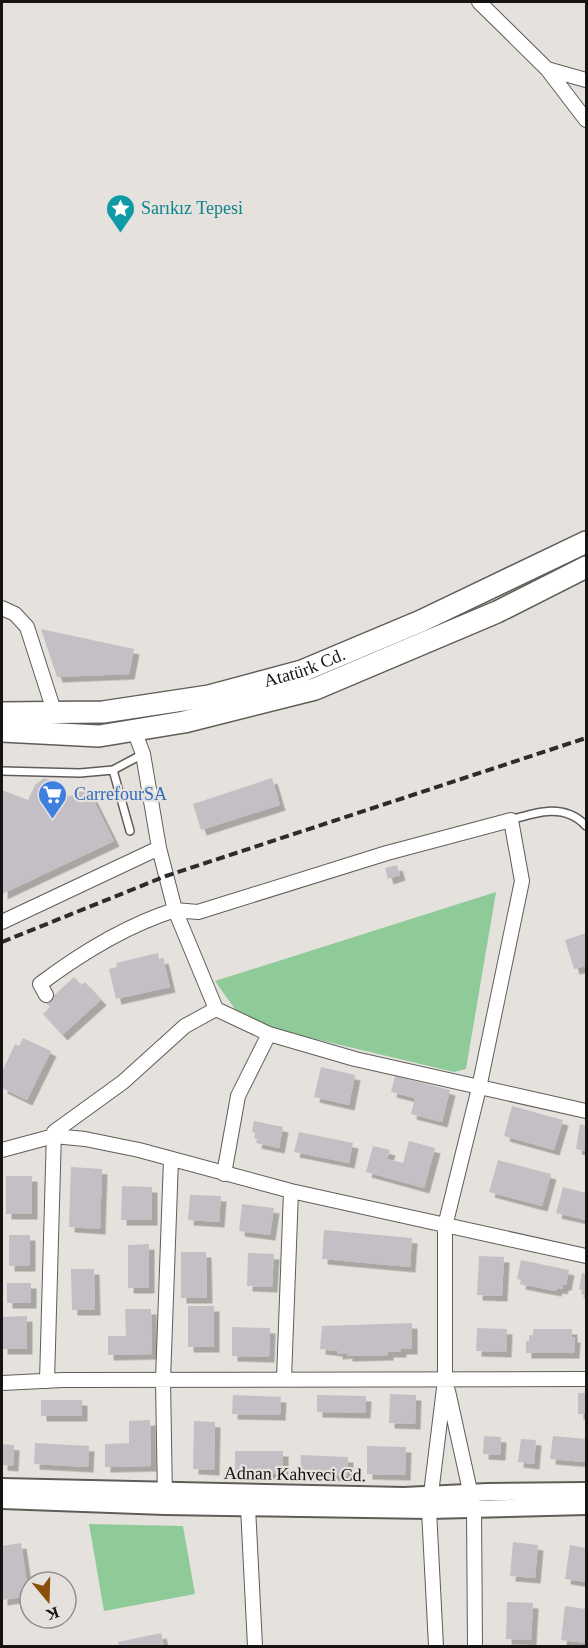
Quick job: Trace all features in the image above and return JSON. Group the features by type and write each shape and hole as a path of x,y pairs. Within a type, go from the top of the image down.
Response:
{"main road":[{"name":"Atatürk Cd.","path":"2,713 103,712 209,696 302,671 421,621 586,542"},
{"name":"Atatürk Cd.","path":"2,731 99,736 183,722 315,689 497,612 586,567"},
{"path":"2,705 54,711"},
{"path":"2,746 74,735"}],"street":[{"path":"479,2 547,69 586,120"},
{"path":"547,69 586,80"},
{"path":"2,608 15,614 27,627 54,711"},
{"path":"134,730 143,754 159,848 175,910 216,1009 269,1034 355,1059 586,1111"},
{"path":"46,995 40,984 59,970 149,918 175,910 198,912 387,853 511,820 522,881 479,1088 444,1226 445,1380 430,1503 436,1647"},
{"path":"2,922 159,848"},
{"path":"47,1381 54,1132 123,1082 185,1026 216,1009"},
{"path":"224,1174 238,1096 269,1034"},
{"path":"2,1150 54,1136 85,1139 139,1150 291,1191 586,1256"},
{"path":"165,1498 163,1380 171,1159"},
{"path":"284,1379 291,1191"},
{"path":"2,1383 284,1379 586,1379"},
{"path":"445,1380 472,1501 475,1647"},
{"name":"Adnan Kahveci Cd.","path":"2,1487 165,1498 248,1508 472,1501 586,1491"},
{"name":"Adnan Kahveci Cd.","path":"2,1500 404,1496 430,1503"},
{"name":"Adnan Kahveci Cd.","path":"472,1501 586,1506"},
{"path":"248,1508 255,1647"}],"lane":[{"path":"2,771 80,773 112,770 143,754"},
{"path":"112,770 130,831"},
{"path":"511,820 549,810 567,813 585,822"}],"green space":[{"path":"496,892 466,1069 454,1072 269,1028 237,1012 215,981"},
{"path":"89,1524 183,1526 195,1594 104,1611"}],"building":[{"path":"41,629 134,649 129,674 57,677"},
{"name":"CarrefourSA","path":"44,778 59,783 65,798 88,789 114,841 2,894 2,790 28,800 35,785"},
{"path":"272,778 280,805 201,830 193,804"},
{"path":"397,865 400,875 388,879 385,868"},
{"path":"586,933 586,966 574,969 565,940"},
{"path":"158,953 159,959 163,958 170,987 116,999 109,969 117,967 116,963"},
{"path":"74,977 81,985 85,982 101,1000 62,1035 43,1014 50,1007 46,1003"},
{"path":"23,1038 51,1051 27,1100 2,1088 2,1072 15,1044 19,1046"},
{"path":"321,1067 355,1075 349,1105 314,1097"},
{"path":"395,1076 450,1090 442,1122 411,1114 415,1098 391,1092"},
{"path":"512,1106 563,1120 554,1150 504,1136"},
{"path":"254,1121 283,1127 279,1148 256,1143 255,1133 252,1132"},
{"path":"580,1124 586,1126 586,1151 576,1149"},
{"path":"299,1132 353,1143 349,1163 294,1152"},
{"path":"409,1141 435,1148 424,1188 366,1172 373,1146 390,1150 387,1159 403,1163"},
{"path":"498,1160 551,1174 542,1206 489,1192"},
{"path":"71,1167 102,1169 100,1229 69,1227"},
{"path":"6,1176 32,1176 32,1214 6,1214"},
{"path":"122,1186 152,1187 152,1220 121,1220"},
{"path":"563,1187 586,1193 586,1220 556,1213"},
{"path":"190,1195 221,1196 219,1222 188,1220"},
{"path":"242,1204 274,1208 270,1235 239,1231"},
{"path":"324,1230 412,1238 410,1267 322,1259"},
{"path":"9,1235 30,1235 30,1266 9,1266"},
{"path":"149,1244 149,1288 128,1288 128,1245"},
{"path":"181,1252 206,1252 207,1298 181,1298"},
{"path":"248,1253 274,1254 272,1287 247,1286"},
{"path":"479,1256 504,1257 502,1296 477,1295"},
{"path":"521,1260 569,1270 566,1285 563,1285 562,1289 557,1288 556,1291 520,1284 521,1280 517,1279"},
{"path":"71,1269 94,1269 95,1310 72,1310"},
{"path":"582,1273 586,1274 586,1299 581,1294 582,1290 579,1289"},
{"path":"7,1283 31,1283 31,1303 7,1303"},
{"path":"188,1306 214,1306 214,1347 188,1347"},
{"path":"125,1309 151,1309 152,1354 108,1355 108,1336 126,1336"},
{"path":"27,1316 27,1349 2,1349 2,1317"},
{"path":"412,1323 412,1349 388,1352 388,1355 347,1356 347,1353 337,1354 337,1351 320,1349 322,1326"},
{"path":"232,1327 270,1328 269,1357 232,1356"},
{"path":"477,1328 507,1329 506,1352 476,1351"},
{"path":"533,1329 572,1329 572,1337 575,1337 574,1353 526,1353 526,1341 529,1341 529,1335 533,1335"},
{"path":"578,1393 586,1393 586,1414 578,1414"},
{"path":"390,1394 416,1395 415,1424 389,1423"},
{"path":"233,1395 281,1397 280,1415 232,1414"},
{"path":"317,1395 366,1396 365,1413 317,1412"},
{"path":"41,1400 82,1400 82,1416 41,1416"},
{"path":"150,1420 151,1466 105,1467 105,1444 129,1443 129,1421"},
{"path":"194,1421 215,1422 214,1470 193,1469"},
{"path":"484,1436 501,1437 500,1455 483,1454"},
{"path":"553,1436 586,1439 586,1462 550,1459"},
{"path":"521,1439 536,1440 534,1464 518,1462"},
{"path":"35,1443 89,1446 88,1467 34,1464"},
{"path":"2,1444 14,1445 13,1466 2,1465"},
{"path":"367,1446 406,1447 405,1475 367,1474"},
{"path":"235,1451 283,1451 283,1474 235,1474"},
{"path":"301,1455 348,1457 347,1476 300,1474"},
{"path":"513,1542 538,1545 535,1578 510,1576"},
{"path":"21,1543 25,1570 18,1570 18,1598 2,1600 2,1546"},
{"path":"570,1545 586,1548 586,1582 565,1579"},
{"path":"507,1602 533,1603 531,1640 506,1639"},
{"path":"565,1606 586,1609 586,1643 561,1640"},
{"path":"161,1633 164,1646 119,1646 118,1642"}],"railway":[{"path":"2,942 166,876 586,738"}],"place":[{"name":"Sarıkız Tepesi","path":"120,234"},
{"name":"CarrefourSA","path":"53,820"}]}
